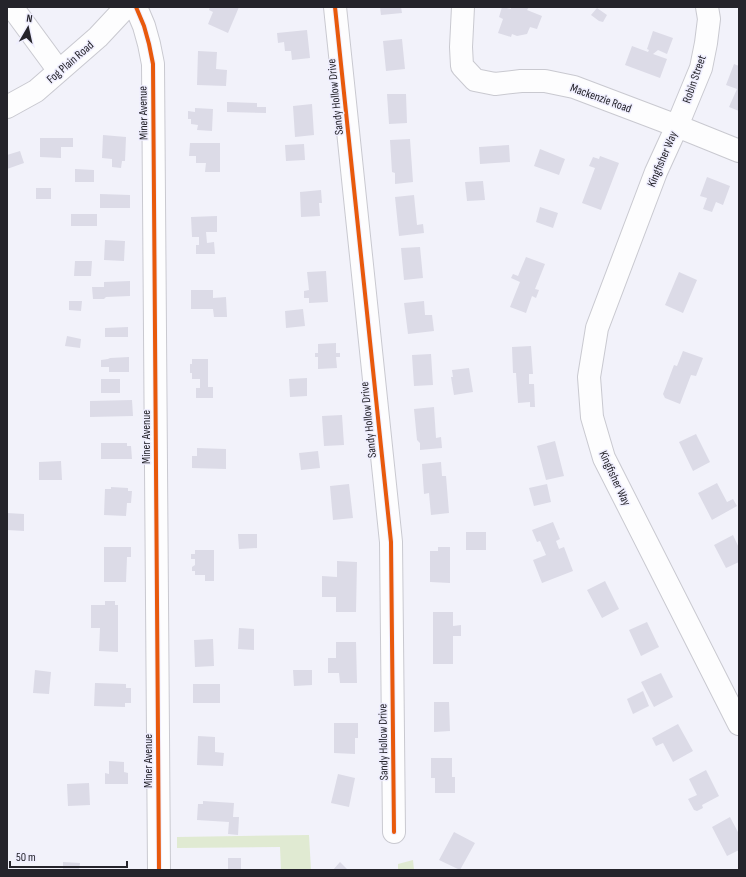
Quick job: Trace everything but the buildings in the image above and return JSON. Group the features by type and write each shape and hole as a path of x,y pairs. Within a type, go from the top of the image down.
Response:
{"street":[{"path":"12,7 59,72"},
{"name":"Fog Plain Road","path":"7,107 36,91 59,72 98,37 126,7"},
{"name":"Miner Avenue","path":"136,7 144,26 152,64 159,870"},
{"name":"Sandy Hollow Drive","path":"335,7 391,542 394,832"},
{"name":"Mackenzie Road","path":"464,7 461,48 462,66 475,80 495,84 521,81 545,81 574,88 677,126 739,151"},
{"name":"Robin Street","path":"677,126 700,68 707,37 709,19 707,7"},
{"name":"Kingfisher Way","path":"677,126 656,172 597,328 589,377 592,418 604,458 739,724"}],"green space":[{"path":"309,835 311,870 281,870 280,847 177,848 177,837"},
{"path":"413,860 414,870 398,870 398,864"}],"cycle path":[{"path":"136,7 144,26 153,64 159,870"},
{"path":"335,7 391,542 394,832"}]}
